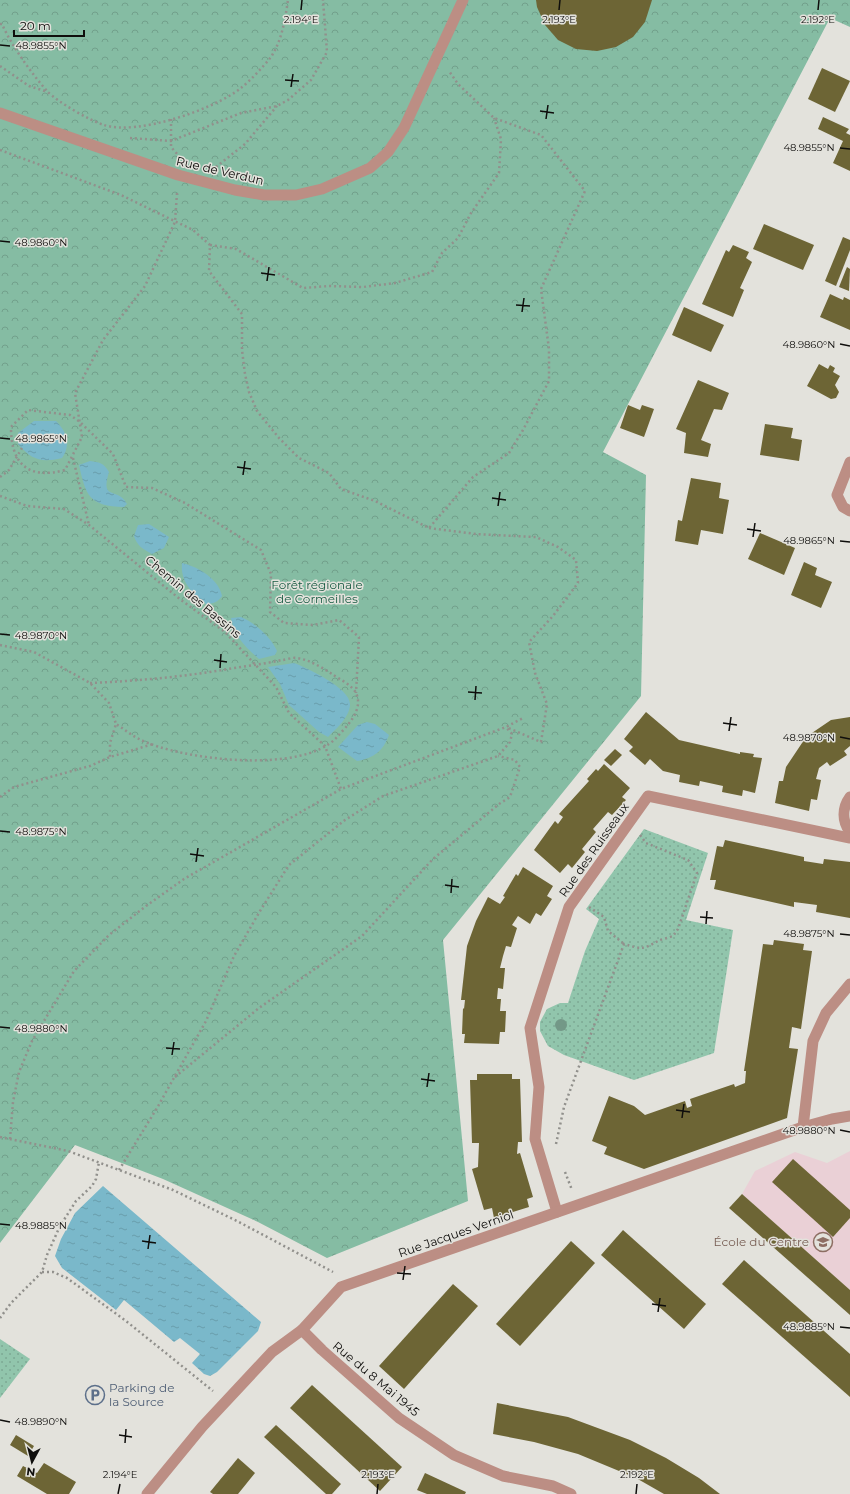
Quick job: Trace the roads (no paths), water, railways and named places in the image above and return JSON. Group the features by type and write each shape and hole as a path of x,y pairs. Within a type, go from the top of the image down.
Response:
{"street":[{"name":"Rue de Verdun","path":"0,113 178,175 235,190 264,195 296,195 322,189 345,181 370,168 388,152 404,128 462,2"},
{"path":"850,462 837,495 844,507 850,511"},
{"name":"Rue des Ruisseaux","path":"558,1212 535,1139 539,1087 530,1028 569,907 648,796 850,838"},
{"path":"850,797 844,810 844,819 850,832"},
{"path":"803,1127 813,1041 826,1014 850,984"},
{"name":"Rue Jacques Verniol","path":"147,1494 202,1427 225,1402 272,1352 302,1330 341,1287 803,1127 850,1116"},
{"name":"Rue du 8 Mai 1945","path":"302,1330 322,1350 399,1418 454,1455 503,1476 553,1486 571,1494"}],"water":[{"path":"34,421 56,421 60,425 65,434 67,443 65,453 62,458 48,460 37,459 28,454 18,444 18,433"},
{"path":"90,461 101,464 107,469 109,472 107,481 108,491 123,499 127,504 124,507 103,504 96,501 87,492 79,465"},
{"path":"149,524 169,537 164,548 152,554 139,545 134,536 138,525"},
{"path":"182,563 201,570 212,579 220,590 222,596 219,600 211,604 206,604 196,596 185,581"},
{"path":"241,617 257,627 267,636 277,651 275,655 259,659 245,646 235,631 231,618"},
{"path":"294,663 327,679 336,685 348,698 350,704 348,714 328,737 319,732 289,705 280,684 268,667"},
{"path":"367,722 375,724 389,735 387,741 377,753 368,758 357,761 338,747 358,725"},
{"path":"103,1186 261,1322 258,1331 217,1372 210,1376 204,1374 192,1363 200,1354 180,1338 174,1342 124,1300 116,1310 62,1268 55,1256 61,1239 75,1213"}],"place":[{"name":"École du Centre","path":"823,1242"},
{"name":"Parking de la Source","path":"95,1395"}],"park label":[{"name":"Forêt régionale de Cormeilles","path":"317,592"}]}
